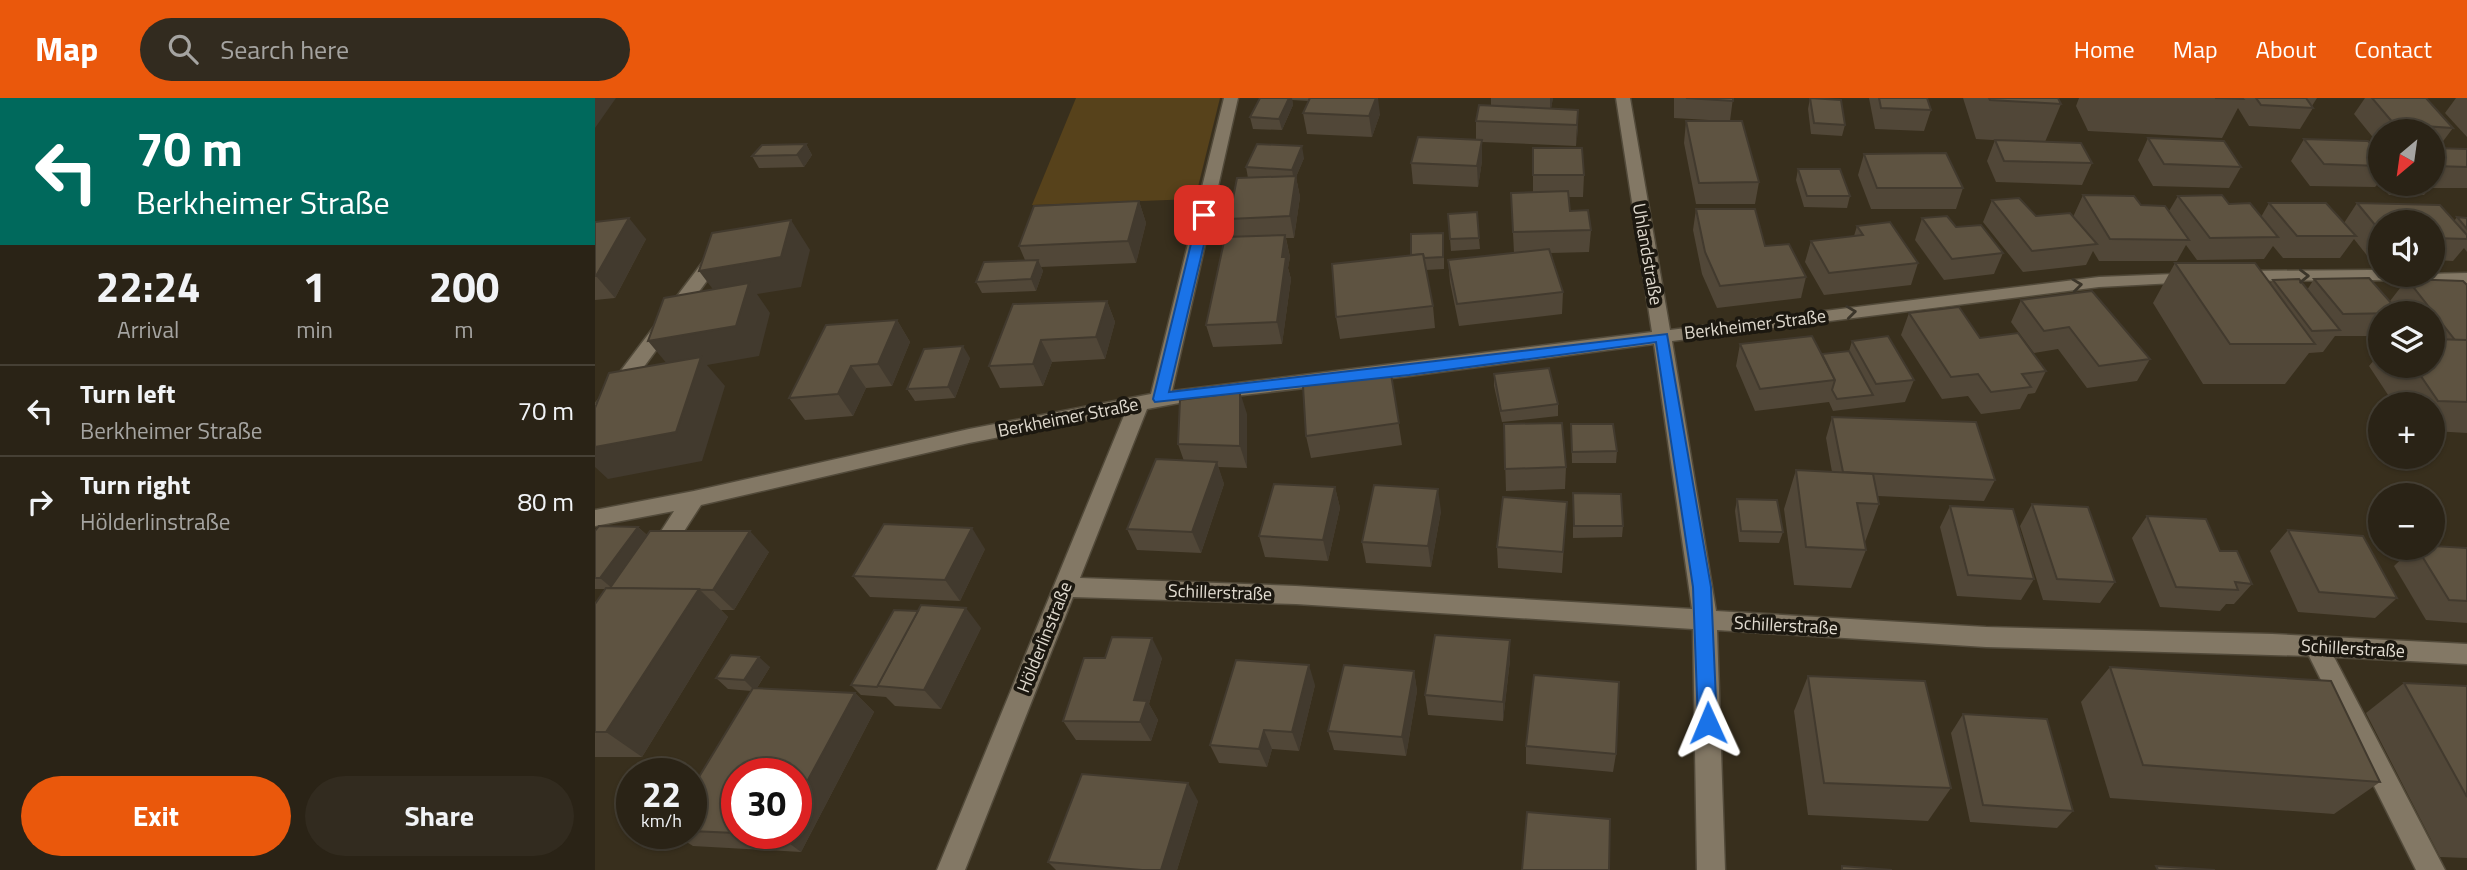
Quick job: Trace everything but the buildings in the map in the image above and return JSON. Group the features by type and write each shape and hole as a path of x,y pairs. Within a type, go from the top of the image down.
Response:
{"street":[{"name":"Hölderlinstraße","path":"951,870 1064,587 1149,401 1231,98"},
{"name":"Uhlandstraße","path":"1623,98 1663,337 1705,620 1711,870"},
{"path":"595,419 711,263 721,254 736,250"},
{"name":"Berkheimer Straße","path":"595,518 694,499 947,441 1149,401 2099,282 2369,275 2467,278"},
{"path":"645,571 694,499"},
{"name":"Schillerstraße","path":"1064,587 1310,596 1986,637 2467,653"},
{"path":"2315,646 2431,870"}],"shaded area":[{"path":"1076,98 1220,98 1195,199 1032,205"}],"route":[{"path":"1204,215 1160,399 1663,337 1702,587 1708,723"}]}
